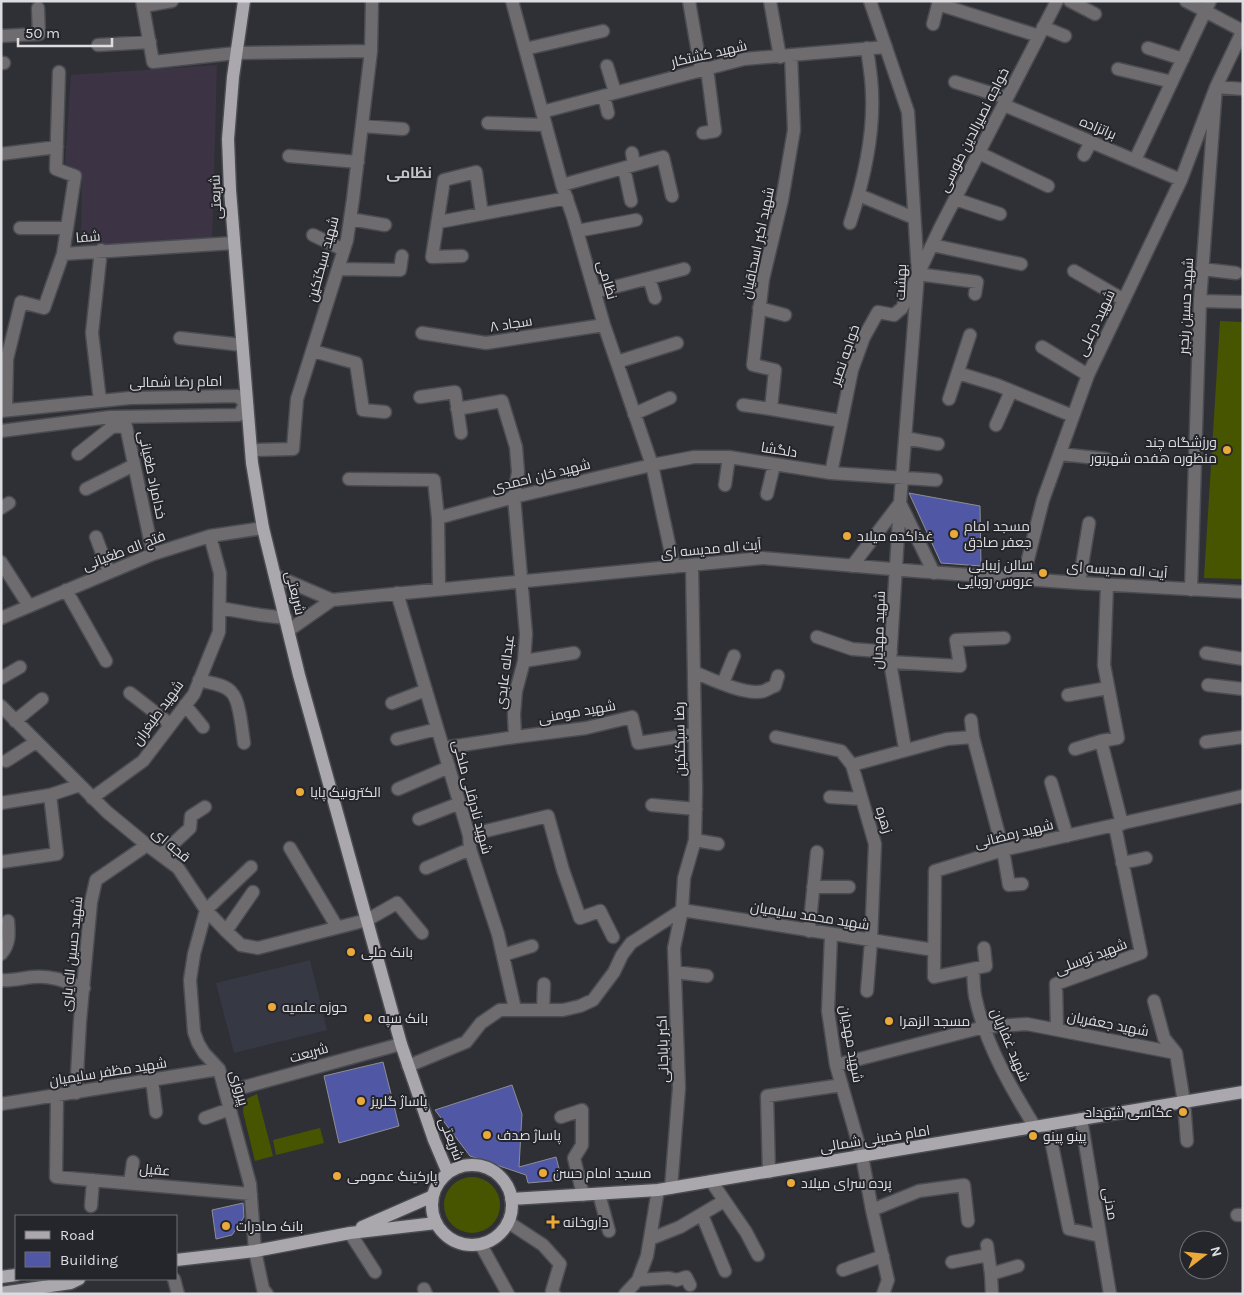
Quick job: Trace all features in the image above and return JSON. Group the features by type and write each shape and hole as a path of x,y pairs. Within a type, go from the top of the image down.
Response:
{"main road":[{"name":"شریعتی","path":"244,1 236,53 228,139 230,190 250,450 263,528 299,675 400,1044 434,1140 448,1173"},
{"name":"امام خمینی شمالی","path":"511,1198 672,1188 1243,1092"},
{"path":"473,1165 487,1168 498,1175 507,1186 511,1198 512,1211 508,1222 497,1236 481,1245 467,1245 454,1242 444,1234 436,1223 432,1205 438,1183 448,1173 460,1167 473,1165"},
{"path":"350,1233 433,1196"},
{"path":"178,1260 255,1251 350,1233 436,1223"},
{"path":"1,1277 15,1275"},
{"path":"1,1293 71,1283 77,1280"}],"street":[{"path":"172,1 143,4 153,62 236,53 372,51"},
{"name":"شهید سبکتکین","path":"250,450 294,449 297,399 344,250 350,218 372,51 372,1"},
{"name":"نظامی","path":"512,1 562,185 604,325 652,465 674,567"},
{"path":"689,1 715,131 703,133"},
{"name":"شهید اکبر اسحاقیان","path":"770,1 785,56 794,130 782,200 763,279 753,365 776,370 771,409"},
{"name":"بهشت","path":"870,1 908,112 918,274 896,570"},
{"name":"خواجه نصیرالدین طوسی","path":"918,274 1057,1"},
{"path":"1070,1 1095,14"},
{"path":"1186,1 1208,6 1243,31"},
{"path":"933,24 939,3 1041,32 1065,36"},
{"path":"1135,160 1208,6"},
{"path":"1,36 39,34 38,8"},
{"path":"525,49 604,31"},
{"name":"شهید حسین رنجبر","path":"1191,590 1200,301 1216,87 1243,31"},
{"path":"98,46 150,42"},
{"name":"شهید کشتکار","path":"488,123 544,118 610,94 744,59 886,47"},
{"path":"850,223 859,195 871,133 872,95 867,48"},
{"path":"1148,48 1183,59"},
{"path":"607,66 610,94 608,113"},
{"path":"1118,69 1172,82"},
{"path":"1,154 57,147 59,72"},
{"name":"براتزاده","path":"955,82 1005,102 1091,142 1181,180"},
{"path":"1216,87 1243,90"},
{"name":"شهید درعلی","path":"1023,579 1043,500 1088,375 1181,180 1216,87"},
{"path":"362,126 403,129"},
{"path":"1084,155 1091,142"},
{"name":"شفا","path":"57,147 56,169 75,176 63,254 101,250 234,243"},
{"path":"979,153 1048,186"},
{"path":"289,156 358,162"},
{"path":"562,185 630,162 663,157 672,196"},
{"path":"630,162 631,201"},
{"path":"462,256 432,257 439,222 444,180 476,172 482,214"},
{"path":"859,195 914,218"},
{"path":"439,222 567,198"},
{"path":"955,199 1000,214"},
{"path":"350,218 385,225"},
{"path":"577,231 636,220"},
{"path":"20,228 67,228"},
{"path":"312,235 344,250"},
{"path":"932,246 1021,264"},
{"path":"100,401 92,333 101,250"},
{"path":"4,410 7,359 21,302 44,308 63,254"},
{"path":"338,269 400,270 402,256"},
{"path":"595,292 684,269"},
{"path":"1202,269 1236,273"},
{"path":"1074,271 1124,300"},
{"path":"918,274 977,282 975,294"},
{"name":"خواجه نصیر","path":"831,473 852,370 864,337 878,312 894,315 902,308 918,274"},
{"path":"649,278 655,298"},
{"path":"1200,301 1243,302"},
{"path":"760,308 785,314"},
{"name":"سجاد ۸","path":"422,333 486,343 604,325"},
{"path":"949,399 970,335"},
{"path":"180,338 242,345"},
{"path":"617,362 677,343"},
{"path":"1042,346 1088,375"},
{"path":"313,351 356,363 363,410 384,412"},
{"path":"958,373 998,384 1073,416"},
{"path":"996,424 1011,391"},
{"path":"420,397 455,392 461,433"},
{"name":"امام رضا شمالی","path":"4,410 130,398 237,396 246,403"},
{"path":"634,414 670,398"},
{"name":"عبداله عابدی","path":"457,409 502,401 516,447 518,472 514,498 526,634 524,661 516,691 515,737"},
{"path":"1,430 239,415 246,403"},
{"path":"743,404 841,421"},
{"path":"78,454 111,422"},
{"name":"خدامراد طغیانی","path":"111,422 126,426 153,554"},
{"path":"905,438 938,444"},
{"path":"1060,454 1106,459"},
{"name":"دلگشا","path":"652,465 694,457 728,457 831,473 936,480"},
{"path":"725,486 728,457"},
{"path":"86,489 134,465"},
{"name":"شهید خان احمدی","path":"438,518 652,465"},
{"path":"767,494 774,465"},
{"path":"349,479 434,480 438,518 439,589"},
{"path":"852,566 900,503 934,573"},
{"path":"1079,583 1089,523"},
{"name":"فتح اله طغیانی","path":"1,618 153,554 210,536 263,528"},
{"name":"شهید طیغران","path":"92,798 143,761 194,694 219,632 220,573 210,536"},
{"path":"96,537 109,572"},
{"name":"آیت اله مدیسه ای","path":"332,600 762,558 934,573 1243,593"},
{"path":"1,562 29,606"},
{"name":"رضا سبکتکین","path":"682,910 684,878 695,840 696,809 692,565"},
{"name":"شهید مهدیان","path":"896,570 890,657 905,749"},
{"path":"276,576 332,600"},
{"path":"1075,749 1118,738 1104,665 1107,585"},
{"path":"66,590 106,660"},
{"name":"شهید نادرقلی ملکی","path":"396,593 460,803 469,835 470,849 495,923 515,1009"},
{"path":"220,608 260,615 287,624 332,600"},
{"path":"818,637 852,649 890,657 960,666 956,640 1004,638"},
{"path":"524,661 574,653"},
{"path":"1206,653 1243,659"},
{"path":"723,683 734,656"},
{"path":"1,678 20,667"},
{"path":"694,672 750,691 763,692 775,686 778,676"},
{"path":"199,680 226,688 232,692 236,700 244,743"},
{"path":"1208,685 1243,689"},
{"path":"1068,694 1108,688"},
{"path":"392,703 426,690"},
{"path":"130,693 170,724"},
{"path":"15,721 42,699"},
{"name":"قجه ای","path":"1,706 92,798 147,845 178,868 206,910 241,944 258,948 337,928 367,920 397,903 422,933"},
{"path":"185,706 203,727"},
{"name":"شهید مومنی","path":"443,748 586,728 632,717 638,743 695,734"},
{"path":"971,720 973,737 1003,850 1009,885 1022,884"},
{"path":"397,739 437,729"},
{"path":"776,737 841,751 852,765 947,739 973,737"},
{"path":"1206,742 1243,737"},
{"name":"شهید توسلی","path":"1057,1030 1056,984 1140,953 1122,863 1119,825 1101,741"},
{"path":"6,761 36,742"},
{"name":"زهره","path":"852,765 875,844 867,991"},
{"path":"398,789 449,767"},
{"path":"1051,782 1067,836"},
{"path":"1,803 50,796 80,785"},
{"path":"1,862 57,854 50,796"},
{"name":"شهید رمضانی","path":"973,969 934,977 934,871 1003,850 1243,796"},
{"path":"830,797 862,799"},
{"path":"419,820 460,803"},
{"path":"652,805 696,809"},
{"path":"161,855 190,828 191,816 205,807"},
{"path":"469,835 548,816 563,870 580,918 600,911 613,937"},
{"path":"695,840 718,844"},
{"name":"شهید حسین اله یاری","path":"76,1093 80,1021 91,902 96,880 147,845"},
{"path":"290,848 337,928"},
{"path":"426,868 470,849"},
{"path":"809,931 817,852"},
{"path":"1122,863 1146,858"},
{"path":"206,910 251,867"},
{"path":"813,887 849,887"},
{"path":"226,931 253,892"},
{"name":"پیروزی","path":"206,910 194,954 190,980 194,1032 204,1053 219,1069 226,1092 250,1184 255,1251 263,1289 266,1294"},
{"path":"408,1066 466,1042 481,1023 500,1010 563,1010 580,1006 593,1000 614,972 622,955 631,943 682,910"},
{"name":"شهید محمد سلیمیان","path":"682,910 934,950"},
{"name":"اکبر باباجانی","path":"672,1188 679,1088 674,948 682,910"},
{"path":"1,954 7,948 10,934 8,921"},
{"name":"شهید مهدیان","path":"831,935 828,1011 836,1065 862,1156 888,1280 883,1294"},
{"path":"503,954 532,946"},
{"path":"973,969 986,966 984,948"},
{"name":"شهید غفاریان","path":"973,969 976,999 984,1027 1000,1066 1035,1127"},
{"path":"675,972 707,976"},
{"path":"1,980 12,981 33,977 54,978 84,988"},
{"path":"543,1010 544,984"},
{"path":"1154,1001 1164,1038 1176,1053 1184,1102 1187,1141"},
{"name":"شهید جعفریان","path":"836,1065 984,1027 1027,1024 1176,1053"},
{"name":"شریعت","path":"226,1092 400,1044"},
{"name":"شهید مظفر سلیمیان","path":"1,1104 219,1069"},
{"path":"152,1080 156,1112"},
{"path":"768,1172 767,1096 842,1085"},
{"name":"عقیل","path":"57,1096 56,1176 251,1194"},
{"path":"205,1118 230,1109"},
{"path":"561,1117 582,1110 582,1145 574,1158 583,1195"},
{"name":"مدنی","path":"1081,1120 1110,1294"},
{"path":"1048,1125 1069,1229 1100,1236"},
{"path":"130,1183 133,1162"},
{"path":"91,1206 93,1180"},
{"path":"711,1181 746,1232 758,1255"},
{"path":"872,1210 919,1191 964,1185 968,1222"},
{"path":"625,1294 638,1280 647,1256 658,1190"},
{"path":"599,1194 609,1232"},
{"path":"650,1239 680,1227 724,1201"},
{"path":"702,1214 725,1271"},
{"path":"508,1222 543,1245 560,1264 552,1292 554,1294"},
{"path":"350,1233 375,1272"},
{"path":"481,1245 508,1294"},
{"path":"952,1262 987,1250 992,1294"},
{"path":"844,1270 882,1256"},
{"path":"991,1274 1018,1266"},
{"path":"638,1280 669,1278 677,1280 686,1277 690,1285"},
{"path":"174,1280 178,1294"}],"shaded area":[{"path":"217,65 212,242 81,247 82,176 65,163 71,75"},
{"name":"حوزه علمیه","path":"310,960 327,1030 234,1053 216,983"}],"green space":[{"name":"ورزشگاه چند منظوره هفده شهریور","path":"1220,321 1243,322 1243,579 1204,578"},
{"path":"257,1094 273,1156 255,1161 243,1112 244,1100"},
{"path":"320,1128 324,1143 276,1155 273,1140"},
{"path":"472,1177 483,1179 492,1185 498,1194 500,1205 498,1216 492,1225 483,1231 472,1233 461,1231 452,1225 446,1216 444,1205 446,1194 452,1185 461,1179"}],"building":[{"name":"مسجد امام جعفر صادق","path":"909,493 980,506 981,566 941,563"},
{"name":"پاساژ گلریز","path":"383,1062 399,1126 339,1143 324,1076"},
{"name":"پاساژ صدف","path":"512,1085 522,1114 519,1167 556,1157 562,1180 528,1183 526,1175 470,1156 435,1110"},
{"name":"بانک صادرات","path":"243,1203 244,1217 232,1235 216,1239 212,1210"}],"place":[{"name":"ورزشگاه چند منظوره هفده شهریور","path":"1227,450"},
{"name":"مسجد امام جعفر صادق","path":"954,534"},
{"name":"غذاکده میلاد","path":"847,536"},
{"name":"سالن زیبایی عروس رویایی","path":"1043,573"},
{"name":"الکترونیک پایا","path":"300,792"},
{"name":"بانک ملی","path":"351,952"},
{"name":"حوزه علمیه","path":"272,1007"},
{"name":"بانک سپه","path":"368,1018"},
{"name":"مسجد الزهرا","path":"889,1021"},
{"name":"پاساژ گلریز","path":"361,1101"},
{"name":"عکاسی شهداد","path":"1183,1112"},
{"name":"پاساژ صدف","path":"487,1135"},
{"name":"پینو پینو","path":"1033,1136"},
{"name":"مسجد امام حسن","path":"543,1173"},
{"name":"پارکینگ عمومی","path":"337,1176"},
{"name":"پرده سرای میلاد","path":"791,1183"},
{"name":"داروخانه","path":"553,1222"},
{"name":"بانک صادرات","path":"226,1226"}],"district":[{"name":"نظامی","path":"409,173"}]}
